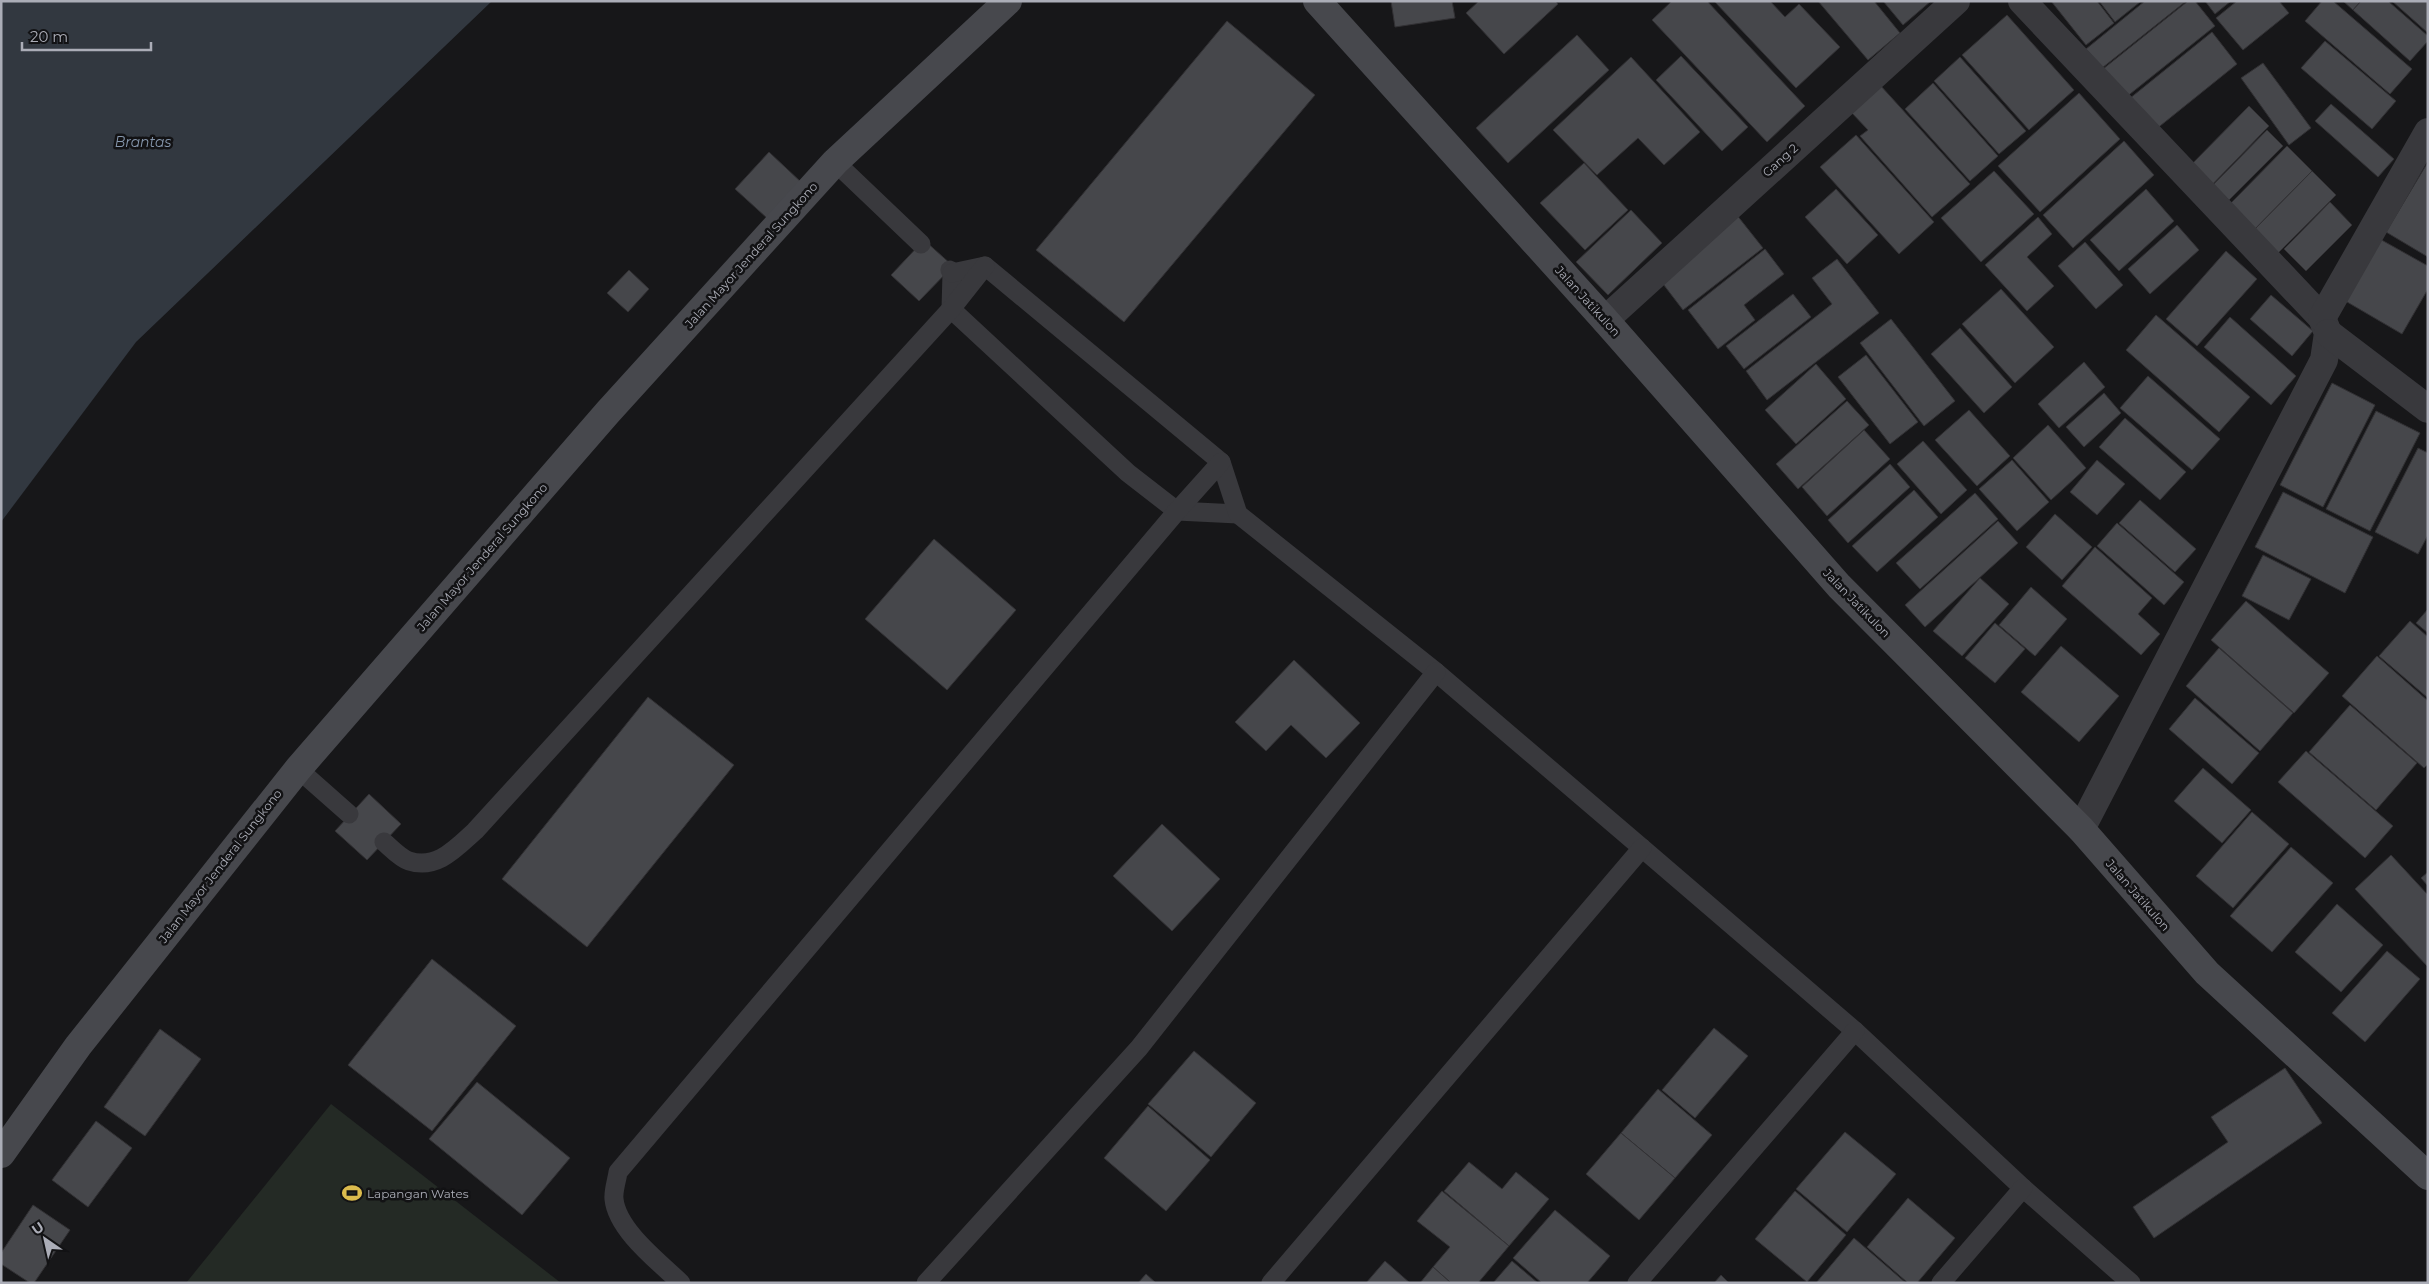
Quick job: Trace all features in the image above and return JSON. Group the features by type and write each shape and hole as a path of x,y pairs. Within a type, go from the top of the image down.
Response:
{"main road":[{"name":"Jalan Mayor Jenderal Sungkono","path":"1,1154 78,1046 298,769 608,412 835,162 1008,1"},
{"name":"Jalan Jatikulon","path":"1317,1 1606,320 1838,586 2081,829 2207,973 2428,1176"}],"street":[{"name":"Gang 2","path":"1606,320 1956,1"},
{"path":"2022,1 2325,325 2428,409"},
{"path":"2081,829 2324,360 2325,325 2428,132"}],"lane":[{"path":"835,162 921,244"},
{"path":"384,842 408,861 426,863 444,858 475,831 950,309 985,266"},
{"path":"1238,514 1178,511 1128,473 950,309 951,271 985,266 1221,462 1238,514 1436,672 1855,1031 2023,1188 2131,1283"},
{"path":"681,1283 644,1248 623,1223 614,1199 618,1172 1221,462"},
{"path":"926,1283 1139,1048 1436,672"},
{"path":"298,769 349,814"},
{"path":"1271,1283 1642,848"},
{"path":"1637,1283 1855,1031"},
{"path":"1941,1283 2023,1188"}],"shaded area":[{"name":"Lapangan Wates","path":"331,1104 561,1283 186,1283"}],"water":[{"name":"Brantas","path":"1,1 492,1 136,342 1,522"}],"building":[{"path":"1391,1 1452,1 1455,18 1395,27"},
{"path":"1479,1 1555,1 1558,4 1504,54 1466,13"},
{"path":"1672,1 1707,1 1805,106 1767,142 1652,20"},
{"path":"1714,1 1770,1 1785,17 1799,4 1840,47 1796,88"},
{"path":"1818,1 1874,1 1900,33 1868,60"},
{"path":"1883,1 1931,1 1903,25"},
{"path":"2051,1 2097,1 2114,23 2086,45"},
{"path":"2099,1 2139,1 2140,2 2115,22"},
{"path":"2145,1 2185,2 2102,68 2086,49"},
{"path":"2188,1 2195,1 2215,26 2125,98 2103,69"},
{"path":"2205,1 2231,1 2215,14"},
{"path":"2237,1 2279,1 2289,13 2243,50 2216,18"},
{"path":"2322,1 2333,1 2412,69 2390,94 2305,21"},
{"path":"2343,1 2361,1 2353,10"},
{"path":"2361,1 2388,1 2428,36 2428,41 2410,61 2353,10"},
{"path":"2392,1 2428,1 2428,33"},
{"path":"2007,15 2074,90 2029,130 1962,55"},
{"path":"1227,21 1315,95 1124,322 1036,250"},
{"path":"2212,32 2237,64 2155,130 2129,99"},
{"path":"1577,35 1609,70 1508,163 1476,128"},
{"path":"2325,41 2396,101 2372,129 2301,68"},
{"path":"1681,56 1748,127 1722,151 1656,80"},
{"path":"1631,57 1700,132 1664,165 1638,138 1597,175 1553,130"},
{"path":"1960,57 2026,131 1999,154 1934,81"},
{"path":"2263,63 2311,128 2289,145 2241,78"},
{"path":"1933,83 1998,156 1970,181 1905,109"},
{"path":"1880,85 1970,184 1932,217 1860,136 1868,130 1851,112"},
{"path":"2079,93 2120,139 2040,212 1998,166"},
{"path":"2331,104 2394,159 2378,177 2315,121"},
{"path":"2249,106 2269,126 2207,190 2186,170"},
{"path":"2267,130 2283,146 2229,200 2213,185"},
{"path":"1856,135 1934,222 1899,254 1820,167"},
{"path":"2124,141 2154,175 2073,248 2043,215"},
{"path":"2287,146 2312,171 2254,230 2229,205"},
{"path":"769,152 802,183 768,219 735,189"},
{"path":"2428,162 2428,257 2386,232"},
{"path":"1584,163 1628,210 1585,250 1540,203"},
{"path":"1994,171 2034,214 1981,262 1941,218"},
{"path":"2312,171 2336,195 2278,253 2254,230"},
{"path":"1836,189 1878,235 1847,264 1805,217"},
{"path":"2146,189 2174,221 2119,271 2090,240"},
{"path":"2330,202 2352,225 2306,271 2284,249"},
{"path":"1631,210 1662,243 1608,295 1576,262"},
{"path":"1736,214 1763,248 1683,310 1657,276"},
{"path":"2038,217 2052,234 2027,257 2054,286 2027,311 1985,265"},
{"path":"2177,225 2199,250 2150,294 2128,269"},
{"path":"2378,238 2428,266 2428,289 2402,334 2342,299"},
{"path":"924,240 953,266 919,301 891,275"},
{"path":"2085,242 2123,285 2096,309 2058,266"},
{"path":"1765,249 1784,274 1744,305 1755,320 1718,349 1688,310"},
{"path":"2226,251 2257,279 2197,346 2166,319"},
{"path":"1837,259 1879,313 1767,400 1746,371 1832,304 1812,278"},
{"path":"629,270 649,289 628,312 607,293"},
{"path":"2001,289 2054,347 2015,383 1962,324"},
{"path":"1793,294 1811,317 1744,369 1726,346"},
{"path":"2271,295 2313,331 2292,356 2250,319"},
{"path":"2156,315 2250,397 2219,432 2126,350"},
{"path":"2230,317 2296,376 2271,405 2204,347"},
{"path":"1891,319 1955,401 1924,426 1860,343"},
{"path":"1960,328 2012,387 1984,413 1931,354"},
{"path":"1866,355 1918,422 1890,444 1838,377"},
{"path":"2084,362 2105,387 2059,428 2038,404"},
{"path":"1816,364 1846,399 1796,444 1765,410"},
{"path":"2148,376 2220,439 2192,470 2120,408"},
{"path":"2332,383 2375,405 2323,507 2280,485"},
{"path":"2104,393 2121,413 2084,447 2066,427"},
{"path":"1847,401 1869,425 1798,489 1776,464"},
{"path":"1969,410 2010,456 1977,486 1935,440"},
{"path":"2376,411 2420,433 2370,531 2326,509"},
{"path":"2125,418 2186,472 2160,500 2099,447"},
{"path":"2048,425 2086,468 2051,500 2013,458"},
{"path":"1864,430 1890,459 1827,516 1802,487"},
{"path":"1923,441 1967,490 1941,514 1897,464"},
{"path":"2418,448 2428,453 2428,535 2418,554 2375,532"},
{"path":"2012,460 2049,502 2017,531 1979,489"},
{"path":"2097,460 2125,484 2097,515 2070,492"},
{"path":"1890,464 1910,487 1848,543 1828,520"},
{"path":"1914,490 1938,517 1877,572 1852,546"},
{"path":"2283,492 2373,537 2345,593 2255,547"},
{"path":"1975,493 1998,519 1920,589 1896,563"},
{"path":"2140,500 2196,549 2175,572 2119,523"},
{"path":"2055,514 2092,547 2062,580 2026,547"},
{"path":"1998,521 2018,543 1925,627 1905,605"},
{"path":"2117,523 2184,582 2164,605 2097,546"},
{"path":"934,539 1016,610 947,690 865,619"},
{"path":"2095,547 2152,598 2138,614 2160,634 2141,655 2062,586"},
{"path":"2263,555 2311,579 2289,620 2242,596"},
{"path":"1980,578 2009,604 1962,656 1933,631"},
{"path":"2031,587 2067,619 2035,656 1999,625"},
{"path":"2246,601 2329,673 2294,713 2211,640"},
{"path":"2428,609 2428,633 2416,623"},
{"path":"2410,621 2428,637 2428,698 2379,656"},
{"path":"1995,623 2025,649 1995,683 1965,658"},
{"path":"2061,646 2119,696 2079,742 2021,692"},
{"path":"2219,648 2293,713 2260,751 2186,686"},
{"path":"2377,656 2428,701 2428,764 2424,768 2342,696"},
{"path":"1294,660 1360,723 1326,758 1291,725 1266,751 1235,722"},
{"path":"648,697 734,765 587,947 502,879"},
{"path":"2195,698 2259,753 2232,784 2169,729"},
{"path":"2350,705 2417,763 2376,810 2309,752"},
{"path":"2306,751 2393,826 2365,858 2278,782"},
{"path":"2203,768 2251,810 2222,843 2174,801"},
{"path":"369,794 401,824 367,860 335,831"},
{"path":"2252,812 2289,844 2233,908 2196,876"},
{"path":"1162,824 1220,879 1172,931 1113,876"},
{"path":"2291,847 2333,883 2272,952 2230,916"},
{"path":"2391,855 2428,895 2428,967 2355,889"},
{"path":"2428,872 2428,886 2421,878"},
{"path":"2337,904 2383,945 2341,992 2295,952"},
{"path":"2387,951 2420,979 2365,1042 2332,1013"},
{"path":"432,959 516,1026 432,1131 348,1065"},
{"path":"1714,1028 1748,1056 1695,1118 1662,1090"},
{"path":"160,1029 201,1059 145,1136 104,1107"},
{"path":"1194,1051 1256,1103 1211,1157 1148,1104"},
{"path":"2285,1068 2322,1123 2154,1238 2133,1207 2228,1142 2211,1117"},
{"path":"477,1082 570,1158 522,1215 429,1139"},
{"path":"1658,1089 1712,1135 1675,1178 1621,1133"},
{"path":"1148,1106 1210,1160 1166,1211 1104,1158"},
{"path":"96,1121 132,1148 88,1207 52,1180"},
{"path":"1845,1132 1896,1174 1847,1232 1796,1189"},
{"path":"1621,1133 1675,1178 1639,1220 1586,1174"},
{"path":"1469,1162 1502,1189 1516,1172 1549,1199 1509,1246 1444,1191"},
{"path":"1442,1191 1509,1246 1478,1283 1451,1283 1433,1267 1450,1247 1417,1221"},
{"path":"1795,1191 1846,1235 1807,1282 1755,1239"},
{"path":"1908,1198 1955,1238 1917,1283 1908,1283 1867,1247"},
{"path":"33,1205 70,1230 34,1283 30,1283 1,1264 1,1253"},
{"path":"1555,1210 1610,1256 1587,1283 1542,1283 1513,1258"},
{"path":"1854,1238 1906,1283 1816,1283"},
{"path":"1385,1261 1410,1283 1366,1283"},
{"path":"1512,1261 1538,1283 1493,1283"},
{"path":"1433,1267 1451,1283 1420,1283"},
{"path":"1146,1274 1156,1283 1138,1283"},
{"path":"1721,1275 1729,1283 1714,1283"}],"place":[{"name":"Lapangan Wates","path":"352,1193"}]}
